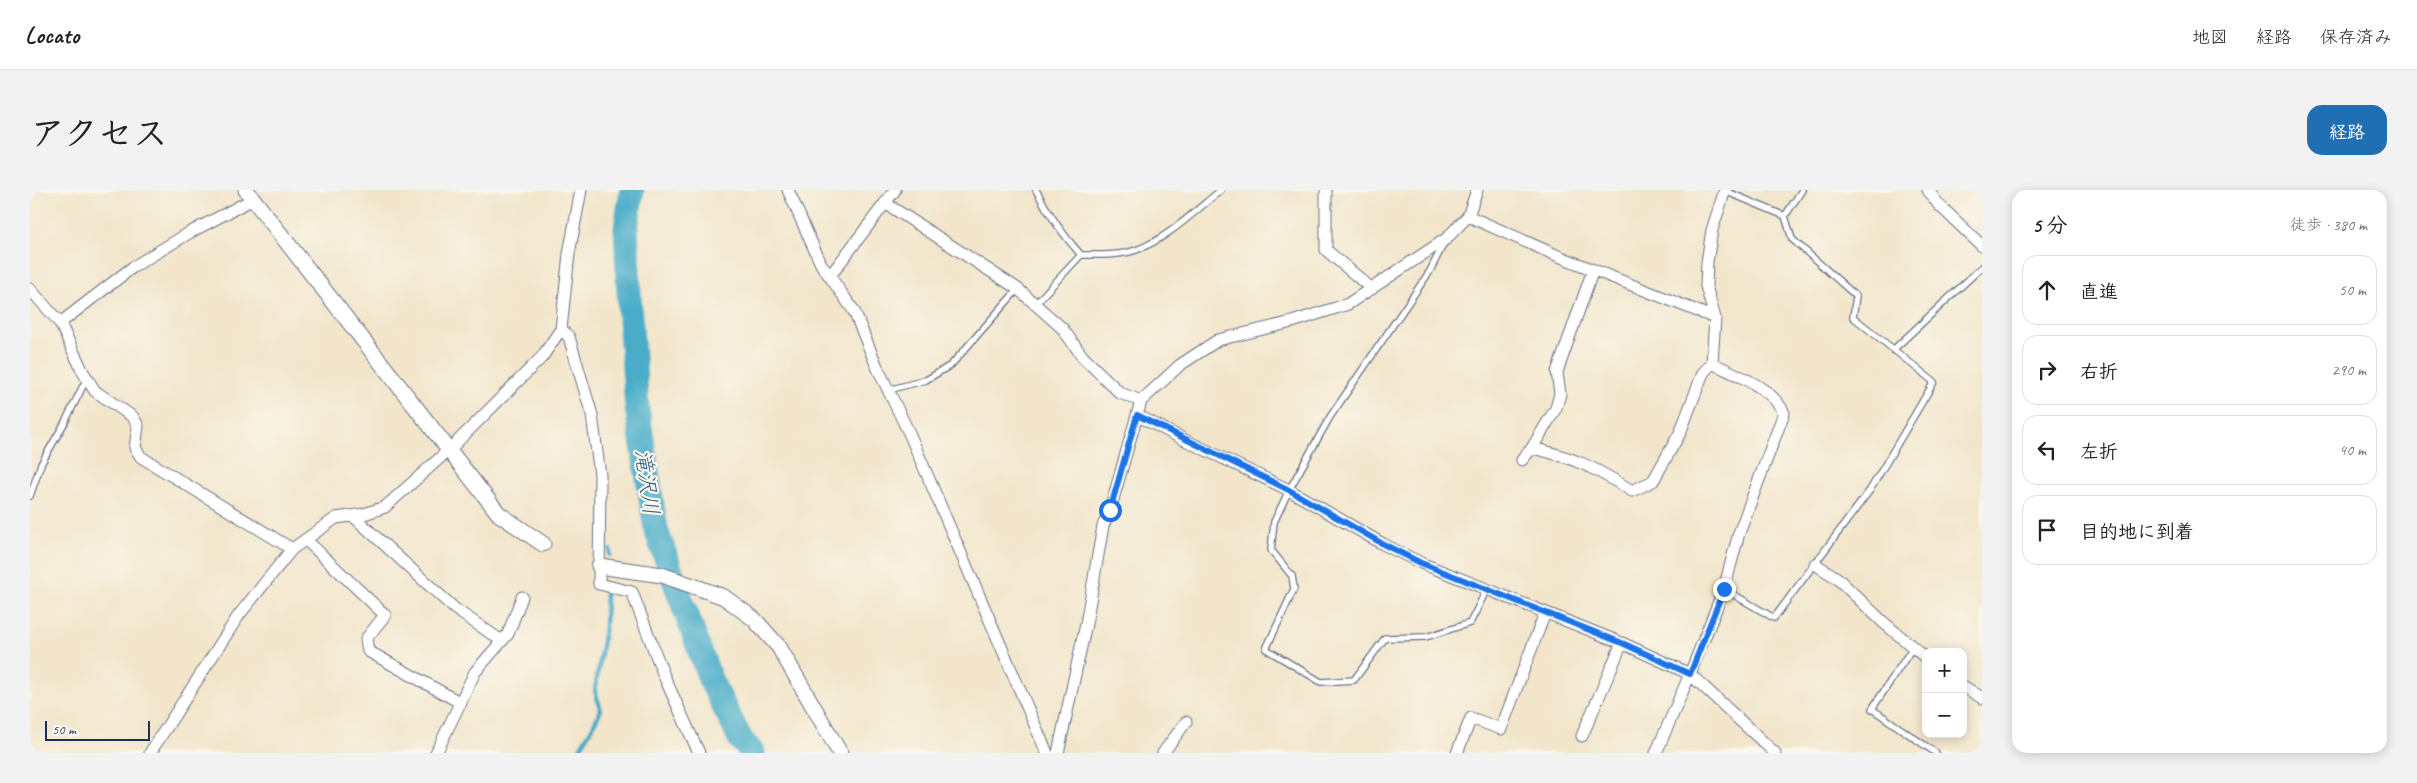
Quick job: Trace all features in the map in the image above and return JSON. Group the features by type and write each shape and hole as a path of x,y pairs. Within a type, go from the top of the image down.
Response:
{"street":[{"path":"150,753 239,615 292,550 336,518 353,516 385,507 450,449 542,357 561,329 569,254 581,190"},
{"path":"788,190 821,264 854,312 910,435 1047,753"},
{"path":"830,276 895,190"},
{"path":"1326,190 1326,250 1372,289"},
{"path":"1058,753 1086,624 1103,526 1110,510 1141,401 1180,365 1218,340 1329,311 1348,304 1372,289 1446,239 1468,216 1477,190"},
{"path":"1928,190 1938,204 1982,246"},
{"path":"1532,448 1565,456 1594,467 1632,492 1652,481 1680,433 1703,373 1712,362 1715,318 1706,286 1707,262 1712,230 1725,191"},
{"path":"60,323 133,267 250,195 499,514 543,544"},
{"path":"885,203 1018,289 1062,328 1083,357 1120,393 1141,401"},
{"path":"1468,216 1593,270 1715,318"},
{"path":"1522,460 1532,448 1556,408 1560,394 1557,372 1593,270"},
{"path":"30,290 60,323 95,391 132,417 138,426 135,448 141,457 292,550"},
{"path":"561,329 568,337 592,415 600,474 599,584 632,592 664,676 699,753"},
{"path":"1656,753 1724,589 1739,533 1784,413 1781,406 1768,393 1712,362"},
{"path":"1137,415 1289,490 1383,544 1421,563 1622,643 1690,674 1775,753"},
{"path":"353,516 455,608 502,641"},
{"path":"306,540 385,615 366,640 368,651 460,703"},
{"path":"1815,564 1837,578 1922,655"},
{"path":"599,566 662,575 724,597 739,608 754,620 779,647 840,753"},
{"path":"436,753 475,672 508,634 522,597"},
{"path":"1457,753 1471,718 1501,730 1545,612"},
{"path":"1582,736 1622,643"},
{"path":"1967,689 1982,698"},
{"path":"1163,753 1186,722"}],"lane":[{"path":"1036,190 1048,214 1082,255"},
{"path":"1036,303 1082,255 1113,254 1136,250 1170,232 1221,190"},
{"path":"1724,589 1774,618 1870,490 1934,382 1852,317 1856,296 1792,239 1786,216 1802,190"},
{"path":"1725,191 1786,216"},
{"path":"1446,239 1430,271 1330,416 1289,490 1274,522 1271,550 1292,576 1294,589 1266,649 1321,682 1354,680 1385,638 1426,637 1470,623 1487,589"},
{"path":"1893,350 1982,266"},
{"path":"888,390 926,380 951,365 1018,289"},
{"path":"30,496 40,464 66,422 87,378"},
{"path":"1913,647 1872,709 1936,753"}],"waterway":[{"name":"滝沢川","path":"632,190 626,228 630,315 637,408 656,530 710,679 741,740 753,753"},
{"path":"610,550 610,555"},
{"path":"577,753 601,710 595,691 605,627 606,591"},
{"name":"滝沢川","path":"745,753 750,750"}],"route":[{"path":"1110,510 1137,415 1289,490 1383,544 1421,563 1622,643 1690,674 1724,589"}]}
